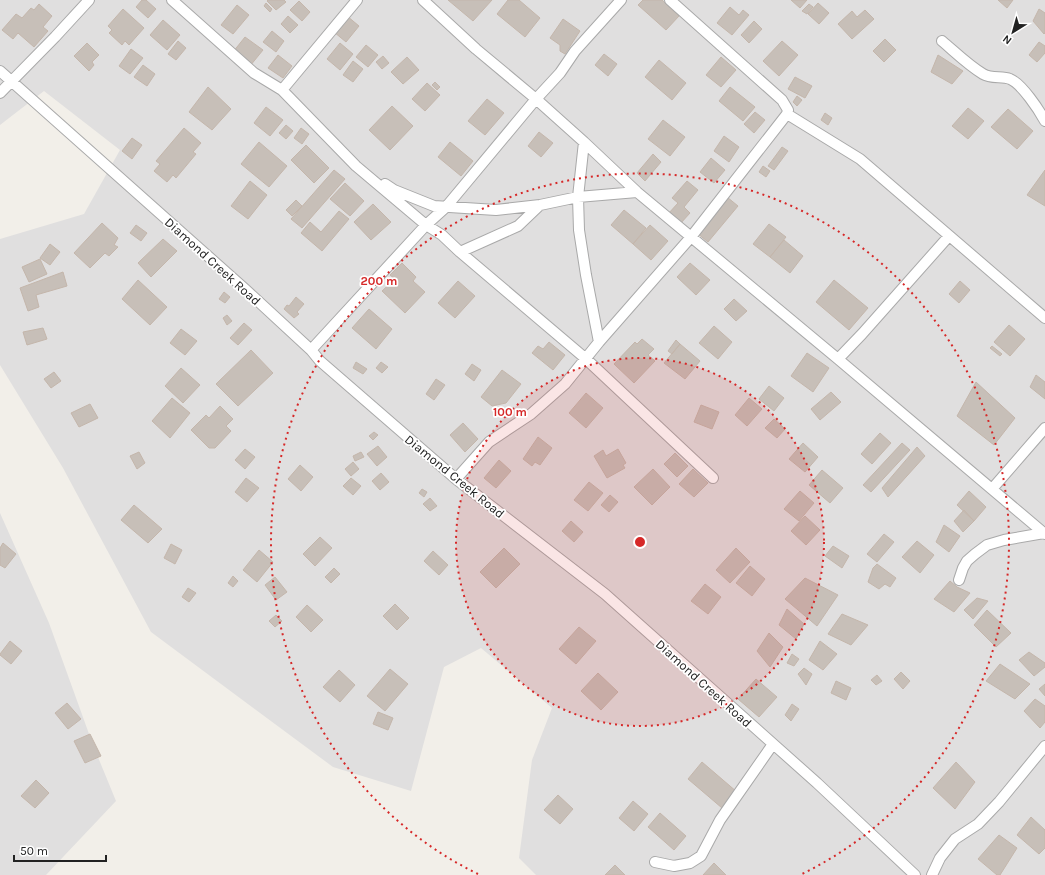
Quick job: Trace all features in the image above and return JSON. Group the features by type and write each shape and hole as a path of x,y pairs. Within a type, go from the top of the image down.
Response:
{"street":[{"path":"0,93 89,0"},
{"path":"172,0 249,69 282,90 356,166 426,225 442,235 460,252 586,358 713,478"},
{"path":"282,90 358,0"},
{"path":"423,0 476,50 536,99 637,192 1044,533"},
{"path":"311,350 426,225 446,207 536,99 560,73 575,51 621,0"},
{"path":"456,479 488,442 531,414 564,384 691,237 788,114 786,105 782,100 670,0"},
{"path":"942,41 984,75 1009,79 1017,83 1045,121"},
{"name":"Diamond Creek Road","path":"0,71 246,290 311,350 320,361 456,479 605,594 817,783 915,875"},
{"path":"788,114 860,159 1045,318"},
{"path":"584,142 578,197 580,230 586,274 599,342"},
{"path":"356,166 394,190 434,206 496,210 540,205 578,197 637,192"},
{"path":"460,252 518,226 540,205"},
{"path":"838,359 949,236"},
{"path":"992,489 1045,428"},
{"path":"959,580 962,568 967,561 987,545 1004,540 1044,533"},
{"path":"655,862 674,866 690,863 701,856 720,820 773,744"},
{"path":"932,875 940,858 955,839 978,824 994,808 1045,746"}],"shaded area":[{"path":"0,0 1045,0 1045,875 536,875 519,858 532,760 552,708 481,648 444,667 411,791 333,767 151,632 63,468 0,365 0,239 84,214 120,150 44,91 0,125"},
{"path":"0,513 49,623 93,745 116,801 46,875 0,875"}],"building":[{"path":"142,0 146,0 156,9 148,18 136,7"},
{"path":"284,0 286,2 276,10 267,1"},
{"path":"448,0 492,0 473,21"},
{"path":"508,0 519,0 540,18 525,37 497,14"},
{"path":"643,0 662,0 679,16 666,30 638,5"},
{"path":"791,0 807,0 800,8"},
{"path":"998,0 1013,0 1007,8"},
{"path":"299,1 310,12 302,21 290,10"},
{"path":"266,3 272,9 270,12 264,6"},
{"path":"818,3 829,13 819,24 808,14"},
{"path":"39,4 52,16 43,27 48,31 34,47 18,33 13,39 2,30 16,14 22,18 31,8 34,10"},
{"path":"809,4 813,7 807,14 802,11"},
{"path":"237,5 249,15 233,34 221,25"},
{"path":"730,7 739,15 743,10 749,15 732,35 717,23"},
{"path":"123,9 144,28 129,45 125,41 122,45 109,33 112,30 108,26"},
{"path":"1039,9 1045,13 1044,34 1033,21"},
{"path":"865,10 874,19 852,39 838,24 852,11 857,17"},
{"path":"288,16 298,25 290,33 281,24"},
{"path":"347,16 359,26 346,42 334,32"},
{"path":"563,19 580,31 565,54 560,51 560,45 550,38"},
{"path":"163,20 180,35 167,50 150,35"},
{"path":"754,21 762,29 749,43 741,35"},
{"path":"272,31 284,41 276,52 263,42"},
{"path":"245,37 263,50 250,66 233,52"},
{"path":"885,39 896,50 884,62 873,51"},
{"path":"178,41 186,48 176,60 168,54"},
{"path":"782,41 798,55 779,76 763,61"},
{"path":"1039,42 1045,46 1045,53 1037,62 1029,55"},
{"path":"87,43 99,55 92,62 94,65 89,71 74,56"},
{"path":"340,43 353,54 340,70 327,59"},
{"path":"366,45 378,55 368,67 356,57"},
{"path":"131,49 143,58 130,74 119,66"},
{"path":"604,54 617,64 608,76 595,65"},
{"path":"278,55 292,66 283,78 268,68"},
{"path":"938,55 963,71 952,84 931,72"},
{"path":"383,56 389,63 382,69 376,62"},
{"path":"407,57 419,70 403,84 391,72"},
{"path":"721,57 736,70 721,87 706,75"},
{"path":"659,60 686,83 672,100 645,77"},
{"path":"353,61 363,69 353,82 343,75"},
{"path":"143,65 155,74 147,86 134,77"},
{"path":"795,77 812,86 805,98 788,89"},
{"path":"435,82 440,87 437,90 432,85"},
{"path":"427,83 440,95 425,111 412,99"},
{"path":"208,87 231,109 212,130 189,112"},
{"path":"730,87 755,107 743,121 719,101"},
{"path":"797,96 802,100 797,106 793,102"},
{"path":"487,99 504,113 485,135 468,121"},
{"path":"392,106 413,126 390,150 369,130"},
{"path":"266,107 283,120 270,136 254,123"},
{"path":"968,108 984,121 968,139 952,126"},
{"path":"1008,109 1033,131 1017,149 991,127"},
{"path":"755,112 765,120 754,133 744,124"},
{"path":"825,113 832,118 828,125 821,120"},
{"path":"663,120 685,137 670,156 648,139"},
{"path":"286,125 293,131 286,139 279,133"},
{"path":"184,128 201,143 193,152 196,154 176,178 173,175 167,182 154,171 160,164 156,161"},
{"path":"301,128 309,134 302,144 294,138"},
{"path":"539,132 553,143 541,157 528,146"},
{"path":"724,136 739,147 729,162 714,151"},
{"path":"132,138 142,145 132,159 122,151"},
{"path":"259,142 287,166 269,187 241,164"},
{"path":"450,142 473,161 461,176 438,157"},
{"path":"306,145 329,168 314,183 291,160"},
{"path":"782,147 788,151 774,170 768,166"},
{"path":"653,154 661,162 645,181 637,173"},
{"path":"711,158 725,170 714,183 700,172"},
{"path":"763,166 770,171 766,177 759,172"},
{"path":"334,170 345,179 302,228 291,219"},
{"path":"1045,170 1045,206 1027,195"},
{"path":"250,181 267,195 248,219 231,206"},
{"path":"687,181 698,190 684,207 690,213 680,224 668,214 678,203 672,198"},
{"path":"345,183 364,201 350,216 330,199"},
{"path":"727,197 738,206 708,242 697,233"},
{"path":"296,200 302,206 292,216 286,210"},
{"path":"373,204 391,222 371,240 354,222"},
{"path":"624,210 646,228 633,244 611,225"},
{"path":"339,211 349,219 322,251 301,233 310,222 321,232"},
{"path":"102,223 118,238 114,245 118,247 109,256 105,253 90,268 74,253"},
{"path":"769,224 786,237 770,257 753,244"},
{"path":"136,225 147,233 141,241 130,233"},
{"path":"650,225 668,241 651,260 633,244"},
{"path":"163,239 177,251 151,277 138,263"},
{"path":"784,240 803,256 790,273 770,257"},
{"path":"50,244 60,252 50,265 40,258"},
{"path":"40,259 47,274 29,282 22,267"},
{"path":"402,263 416,277 413,281 425,292 405,313 382,291 395,279 390,275"},
{"path":"690,263 710,280 696,295 677,277"},
{"path":"63,272 67,286 36,295 39,307 28,311 20,288"},
{"path":"138,280 167,307 150,325 122,299"},
{"path":"834,280 868,308 849,330 816,302"},
{"path":"458,281 475,296 455,318 438,303"},
{"path":"960,281 970,290 959,303 949,294"},
{"path":"224,292 230,297 225,303 219,299"},
{"path":"296,297 304,304 297,312 299,314 294,318 284,309 287,305 289,306"},
{"path":"734,299 747,311 736,321 724,309"},
{"path":"369,309 392,329 376,349 352,328"},
{"path":"227,315 232,321 227,325 223,318"},
{"path":"244,323 252,330 238,345 230,338"},
{"path":"1009,325 1025,339 1010,356 994,342"},
{"path":"714,326 732,342 718,359 699,343"},
{"path":"43,328 47,339 27,345 23,332"},
{"path":"181,329 197,341 185,355 170,343"},
{"path":"642,339 654,349 648,355 655,361 634,383 614,364 635,342 637,344"},
{"path":"676,340 680,344 672,354 668,351"},
{"path":"549,342 565,355 553,370 532,353 538,346 543,349"},
{"path":"680,344 700,361 685,379 664,363"},
{"path":"992,346 1002,354 1000,356 990,348"},
{"path":"251,350 273,373 238,406 216,384"},
{"path":"807,353 829,368 813,392 791,376"},
{"path":"356,362 367,369 363,374 353,368"},
{"path":"381,362 388,367 382,373 376,368"},
{"path":"472,364 481,370 474,381 465,374"},
{"path":"181,368 200,385 183,403 165,386"},
{"path":"502,370 521,384 506,403 492,406 481,397"},
{"path":"54,372 61,381 51,388 44,379"},
{"path":"1036,375 1045,382 1045,399 1030,387"},
{"path":"436,379 445,385 434,400 426,394"},
{"path":"976,382 1015,418 994,445 957,416"},
{"path":"769,386 784,398 774,411 759,399"},
{"path":"831,392 841,402 820,420 811,409"},
{"path":"586,393 603,408 586,428 569,413"},
{"path":"172,398 190,413 170,438 152,421"},
{"path":"749,398 762,409 747,426 735,415"},
{"path":"90,404 98,418 79,427 71,413"},
{"path":"701,405 719,412 712,429 694,422"},
{"path":"220,406 233,419 226,426 231,431 215,448 209,448 191,430 206,415 209,418"},
{"path":"774,419 785,429 777,438 765,428"},
{"path":"463,423 478,439 465,452 450,435"},
{"path":"374,432 378,435 373,440 369,436"},
{"path":"880,433 891,443 872,464 861,454"},
{"path":"538,437 552,448 540,465 535,462 532,466 523,459"},
{"path":"803,443 818,457 805,472 789,459"},
{"path":"902,443 910,450 871,492 863,485"},
{"path":"378,446 387,457 377,466 367,454"},
{"path":"917,447 925,456 888,497 882,488"},
{"path":"245,449 255,457 245,469 235,460"},
{"path":"618,449 626,463 623,465 625,468 607,478 594,456 603,450 606,456"},
{"path":"139,452 145,463 137,469 130,456"},
{"path":"361,452 364,457 355,461 353,456"},
{"path":"675,453 688,466 677,477 664,464"},
{"path":"499,460 511,471 496,488 484,478"},
{"path":"353,462 359,469 351,476 345,469"},
{"path":"300,465 313,477 301,491 288,479"},
{"path":"653,469 670,487 652,505 634,487"},
{"path":"693,469 708,483 694,497 679,484"},
{"path":"822,470 843,488 830,503 809,485"},
{"path":"381,473 389,482 380,490 372,481"},
{"path":"246,478 259,488 247,502 235,492"},
{"path":"351,478 361,486 353,495 343,486"},
{"path":"589,482 603,493 588,511 574,500"},
{"path":"422,489 427,492 424,497 419,493"},
{"path":"800,491 814,503 799,521 784,509"},
{"path":"969,491 986,507 974,521 957,505"},
{"path":"610,495 618,502 609,512 601,505"},
{"path":"430,498 437,506 430,511 423,504"},
{"path":"134,505 162,529 148,543 121,520"},
{"path":"964,510 974,521 963,532 954,521"},
{"path":"805,516 820,530 806,545 791,531"},
{"path":"571,521 583,532 574,542 562,531"},
{"path":"944,525 960,536 949,552 936,542"},
{"path":"884,534 894,542 877,562 867,554"},
{"path":"320,537 332,548 315,566 303,554"},
{"path":"917,541 934,555 920,573 902,557"},
{"path":"3,543 16,554 5,568 0,565 0,548"},
{"path":"171,544 182,550 175,564 164,558"},
{"path":"833,546 849,556 842,568 825,556"},
{"path":"504,548 520,564 496,588 480,572"},
{"path":"736,548 750,562 730,583 716,570"},
{"path":"259,550 273,562 257,582 243,570"},
{"path":"433,551 448,565 439,575 424,561"},
{"path":"877,564 896,578 890,587 885,584 879,589 868,582 873,568"},
{"path":"750,566 765,579 752,596 736,583"},
{"path":"334,568 340,574 331,583 325,577"},
{"path":"233,576 238,581 233,587 228,583"},
{"path":"275,577 287,592 276,600 265,585"},
{"path":"805,578 838,595 817,626 785,599"},
{"path":"950,581 957,587 970,593 954,612 934,599"},
{"path":"705,584 721,597 708,614 691,601"},
{"path":"188,588 196,593 189,602 182,597"},
{"path":"977,598 988,601 973,619 964,610"},
{"path":"395,604 409,618 397,630 383,616"},
{"path":"307,605 323,620 311,632 296,617"},
{"path":"787,609 804,624 796,639 779,625"},
{"path":"987,610 1011,633 996,647 974,625"},
{"path":"842,614 868,625 851,645 828,634"},
{"path":"276,615 282,621 275,627 269,621"},
{"path":"579,627 596,641 576,664 559,649"},
{"path":"769,633 783,647 770,667 757,651"},
{"path":"10,641 22,651 11,664 0,655"},
{"path":"820,641 837,654 823,670 809,660"},
{"path":"1029,652 1045,663 1045,667 1034,676 1019,660"},
{"path":"792,654 799,659 794,666 787,663"},
{"path":"1000,664 1030,684 1015,699 986,681"},
{"path":"804,668 812,674 806,685 798,674"},
{"path":"390,669 408,684 385,711 367,696"},
{"path":"339,670 355,685 340,702 323,687"},
{"path":"901,672 910,681 903,689 894,679"},
{"path":"598,673 618,692 601,710 581,691"},
{"path":"877,675 882,681 876,685 871,680"},
{"path":"756,679 777,697 759,717 738,699"},
{"path":"836,681 851,688 846,700 831,693"},
{"path":"1045,684 1045,696 1039,689"},
{"path":"1035,699 1045,706 1045,722 1040,728 1024,711"},
{"path":"67,703 81,719 68,729 55,713"},
{"path":"792,704 799,709 791,721 785,715"},
{"path":"378,712 393,718 388,730 373,724"},
{"path":"90,734 101,756 85,763 74,741"},
{"path":"702,762 737,792 722,808 688,779"},
{"path":"956,762 975,782 955,809 933,788"},
{"path":"36,780 49,793 35,808 21,796"},
{"path":"558,795 573,809 560,824 544,810"},
{"path":"633,801 648,814 634,831 619,818"},
{"path":"660,813 686,836 674,850 648,827"},
{"path":"1031,817 1045,830 1045,848 1039,854 1017,835"},
{"path":"999,835 1017,848 1000,875 997,875 978,859"},
{"path":"714,863 726,875 703,875"},
{"path":"615,865 625,875 605,875"}]}
